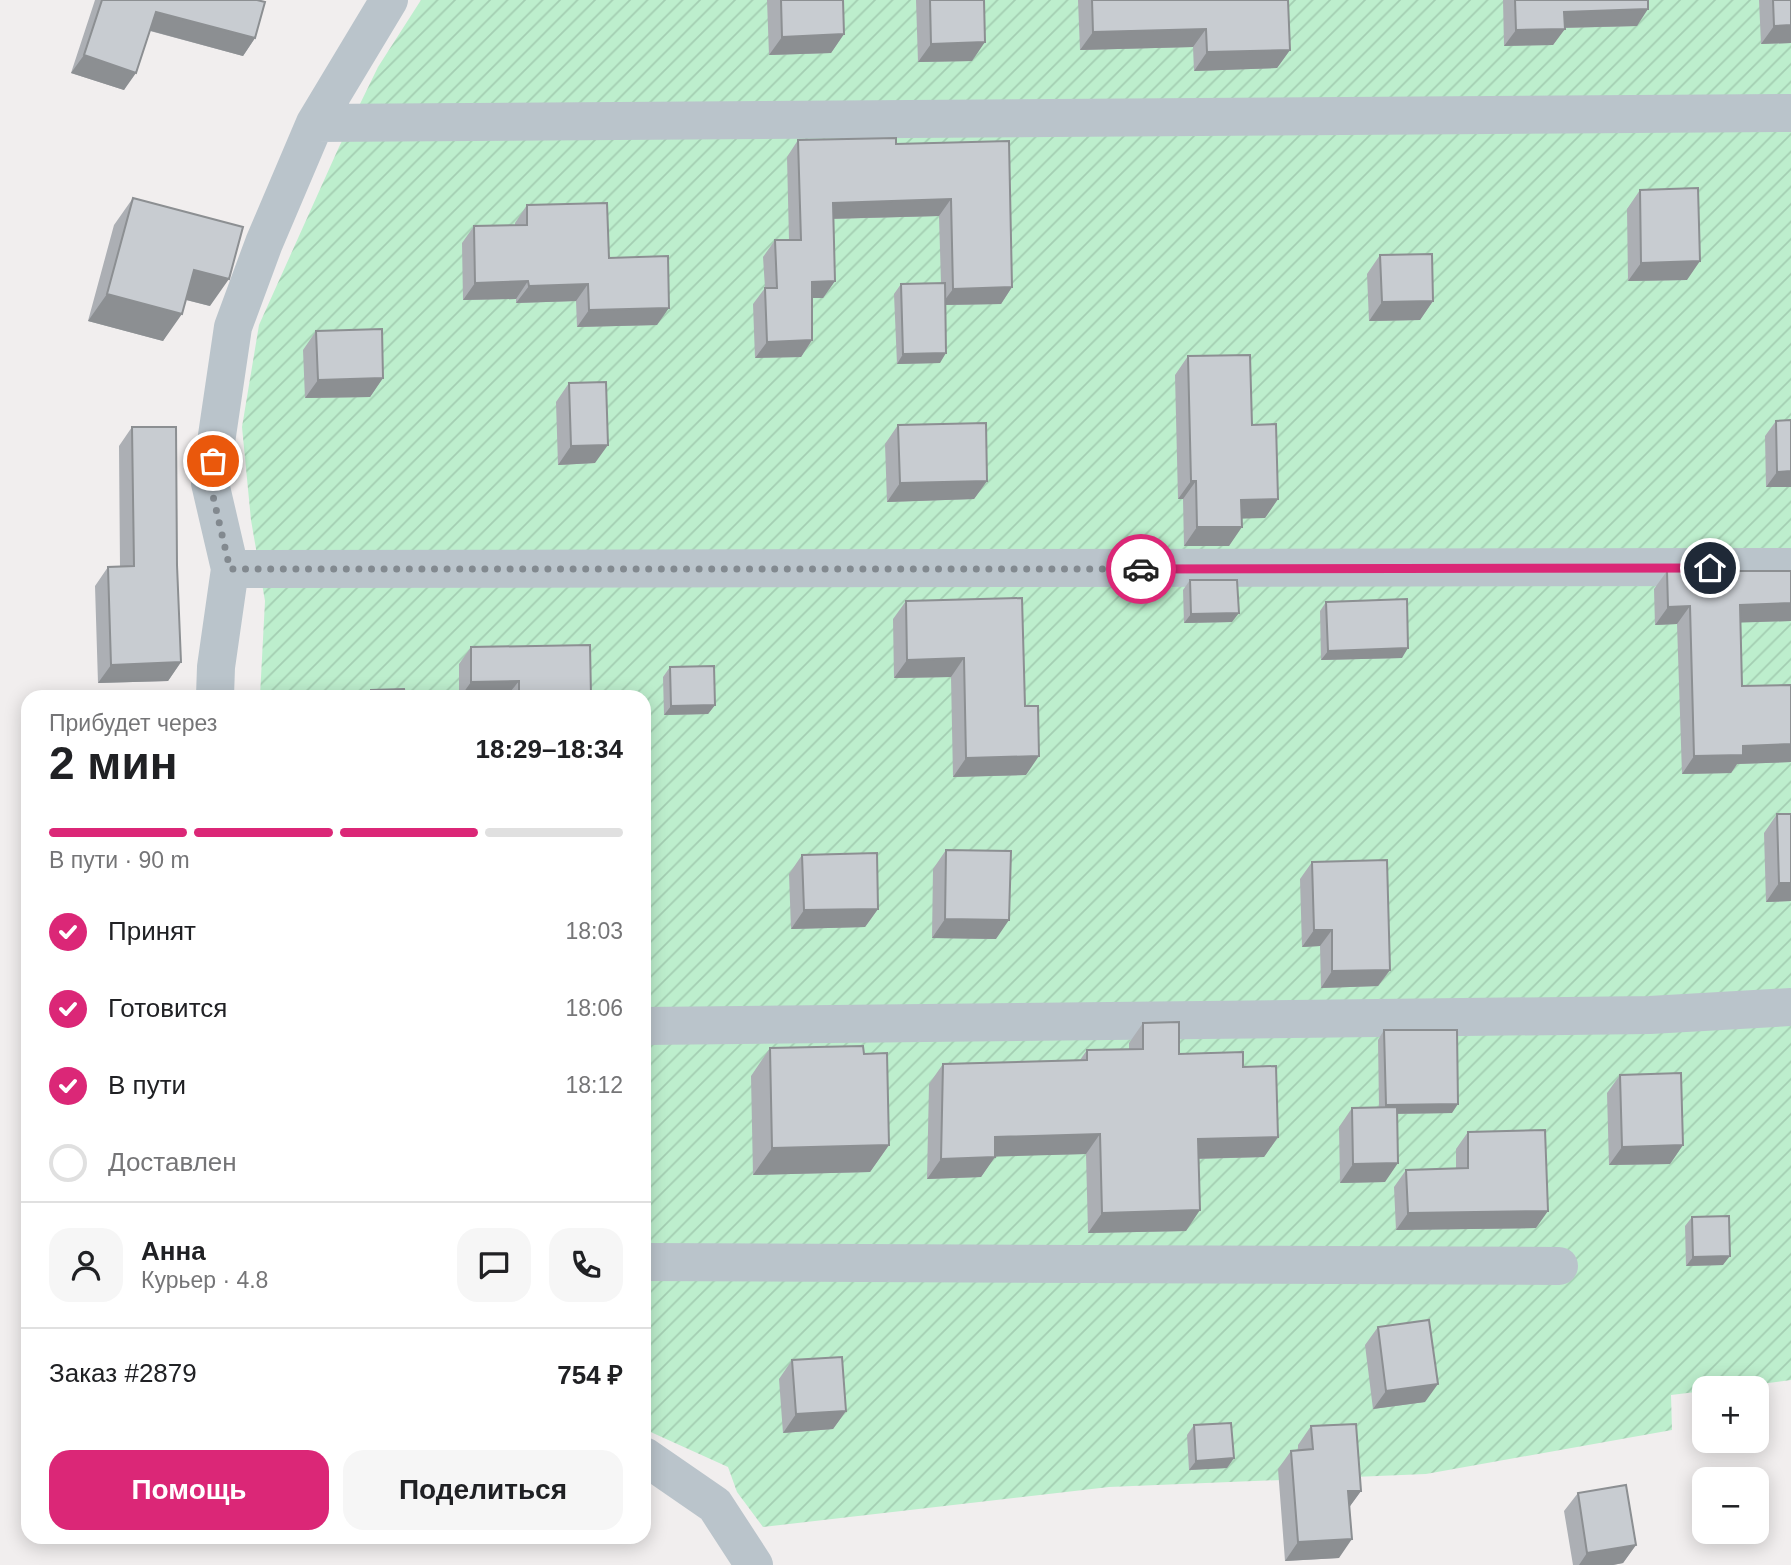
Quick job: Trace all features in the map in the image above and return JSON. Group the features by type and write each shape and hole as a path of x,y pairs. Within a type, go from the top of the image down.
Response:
{"street":[{"path":"215,690 230,569 210,483 233,327 264,243 315,123 389,0"},
{"path":"315,123 1791,113"},
{"path":"230,569 1791,567"},
{"path":"651,1026 1650,1015 1791,1006"},
{"path":"651,1262 1559,1266"},
{"path":"651,1460 715,1506 754,1565"}],"green space":[{"path":"421,0 1791,0 1791,1380 1769,1383 1769,1376 1692,1376 1692,1392 1671,1395 1672,1430 1426,1474 1109,1487 763,1527 737,1492 728,1467 651,1432 651,690 260,690 265,601 251,520 242,427 259,325 378,67"}],"building":[{"path":"102,0 265,2 255,38 156,12 136,73 84,55"},
{"path":"781,0 843,0 844,34 782,37"},
{"path":"930,0 984,0 985,42 931,44"},
{"path":"1092,0 1288,0 1290,50 1207,52 1206,29 1093,32"},
{"path":"1515,0 1648,0 1648,9 1564,12 1565,29 1516,30"},
{"path":"1773,0 1791,0 1791,25 1774,26"},
{"path":"896,138 896,144 1009,141 1012,287 953,289 951,199 833,203 835,281 812,282 812,340 767,342 765,288 777,288 775,240 801,240 798,140"},
{"path":"1698,188 1700,261 1641,263 1640,190"},
{"path":"133,198 243,227 229,279 194,270 182,314 107,294"},
{"path":"607,203 609,258 668,256 669,308 589,310 588,284 529,286 528,281 475,283 474,226 527,225 527,205"},
{"path":"1432,254 1433,301 1382,302 1380,255"},
{"path":"945,283 946,353 903,354 901,284"},
{"path":"382,329 383,378 318,380 316,331"},
{"path":"1250,355 1252,425 1276,424 1278,499 1241,500 1242,527 1197,527 1196,481 1191,481 1188,356"},
{"path":"606,382 608,445 571,446 569,383"},
{"path":"1791,420 1791,471 1777,472 1776,421"},
{"path":"986,423 987,481 900,483 898,425"},
{"path":"132,427 176,427 181,662 111,665 108,567 134,566"},
{"path":"1667,571 1791,571 1791,603 1740,605 1742,686 1791,685 1791,744 1743,746 1743,755 1694,756 1690,606 1668,607"},
{"path":"1190,580 1237,580 1239,613 1191,614"},
{"path":"1022,598 1025,706 1038,706 1039,756 966,758 964,658 907,660 906,601"},
{"path":"1407,599 1408,648 1328,651 1326,602"},
{"path":"590,645 591,690 519,690 519,681 471,682 471,647"},
{"path":"714,666 715,705 671,706 670,667"},
{"path":"1777,814 1791,814 1791,883 1779,883"},
{"path":"946,850 1011,851 1009,920 945,919"},
{"path":"877,853 878,909 804,910 802,855"},
{"path":"1387,860 1390,970 1332,971 1332,930 1314,930 1312,862"},
{"path":"1179,1022 1179,1054 1243,1052 1243,1067 1276,1066 1278,1137 1198,1139 1200,1210 1102,1213 1100,1134 995,1137 995,1157 941,1159 943,1064 1087,1060 1087,1050 1143,1049 1143,1023"},
{"path":"1384,1030 1457,1030 1458,1104 1386,1105"},
{"path":"863,1046 864,1054 887,1053 889,1145 772,1148 770,1048"},
{"path":"1681,1073 1683,1145 1622,1147 1620,1075"},
{"path":"1397,1107 1398,1163 1353,1164 1352,1108"},
{"path":"1545,1130 1548,1211 1408,1213 1406,1170 1468,1168 1468,1132"},
{"path":"1729,1216 1730,1256 1693,1257 1692,1217"},
{"path":"1429,1320 1438,1384 1386,1391 1378,1327"},
{"path":"842,1357 846,1411 796,1414 792,1360"},
{"path":"1231,1423 1234,1458 1196,1461 1194,1425"},
{"path":"1356,1424 1361,1491 1348,1491 1352,1539 1298,1542 1291,1451 1313,1449 1311,1426"},
{"path":"1626,1485 1636,1545 1587,1553 1578,1493"}],"way so far":[{"path":"213,461 210,483 230,569 1141,569"}],"route":[{"path":"1141,569 1710,568"}]}
